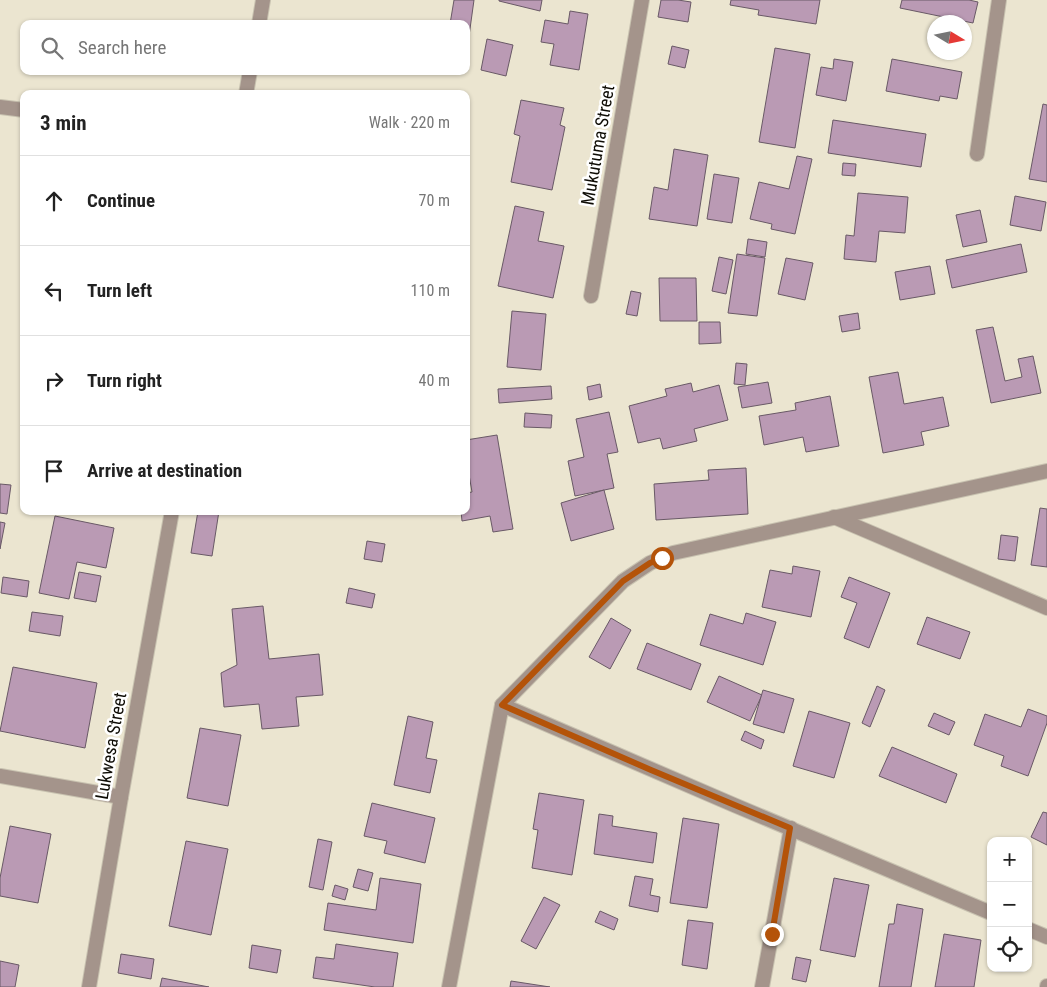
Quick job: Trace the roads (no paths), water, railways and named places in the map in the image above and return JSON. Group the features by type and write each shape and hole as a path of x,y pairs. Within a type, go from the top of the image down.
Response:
{"street":[{"path":"260,20 263,0"},
{"name":"Mukutuma Street","path":"591,296 642,0"},
{"path":"977,154 999,0"},
{"path":"247,90 249,75"},
{"path":"0,107 20,110"},
{"path":"449,987 502,705 623,581 650,563 673,553 1047,471"},
{"name":"Lukwesa Street","path":"89,987 171,515"},
{"path":"834,517 1047,608"},
{"path":"502,705 707,794 987,911"},
{"path":"0,776 121,796"},
{"path":"762,987 790,828"},
{"path":"1032,931 1047,937"}]}
